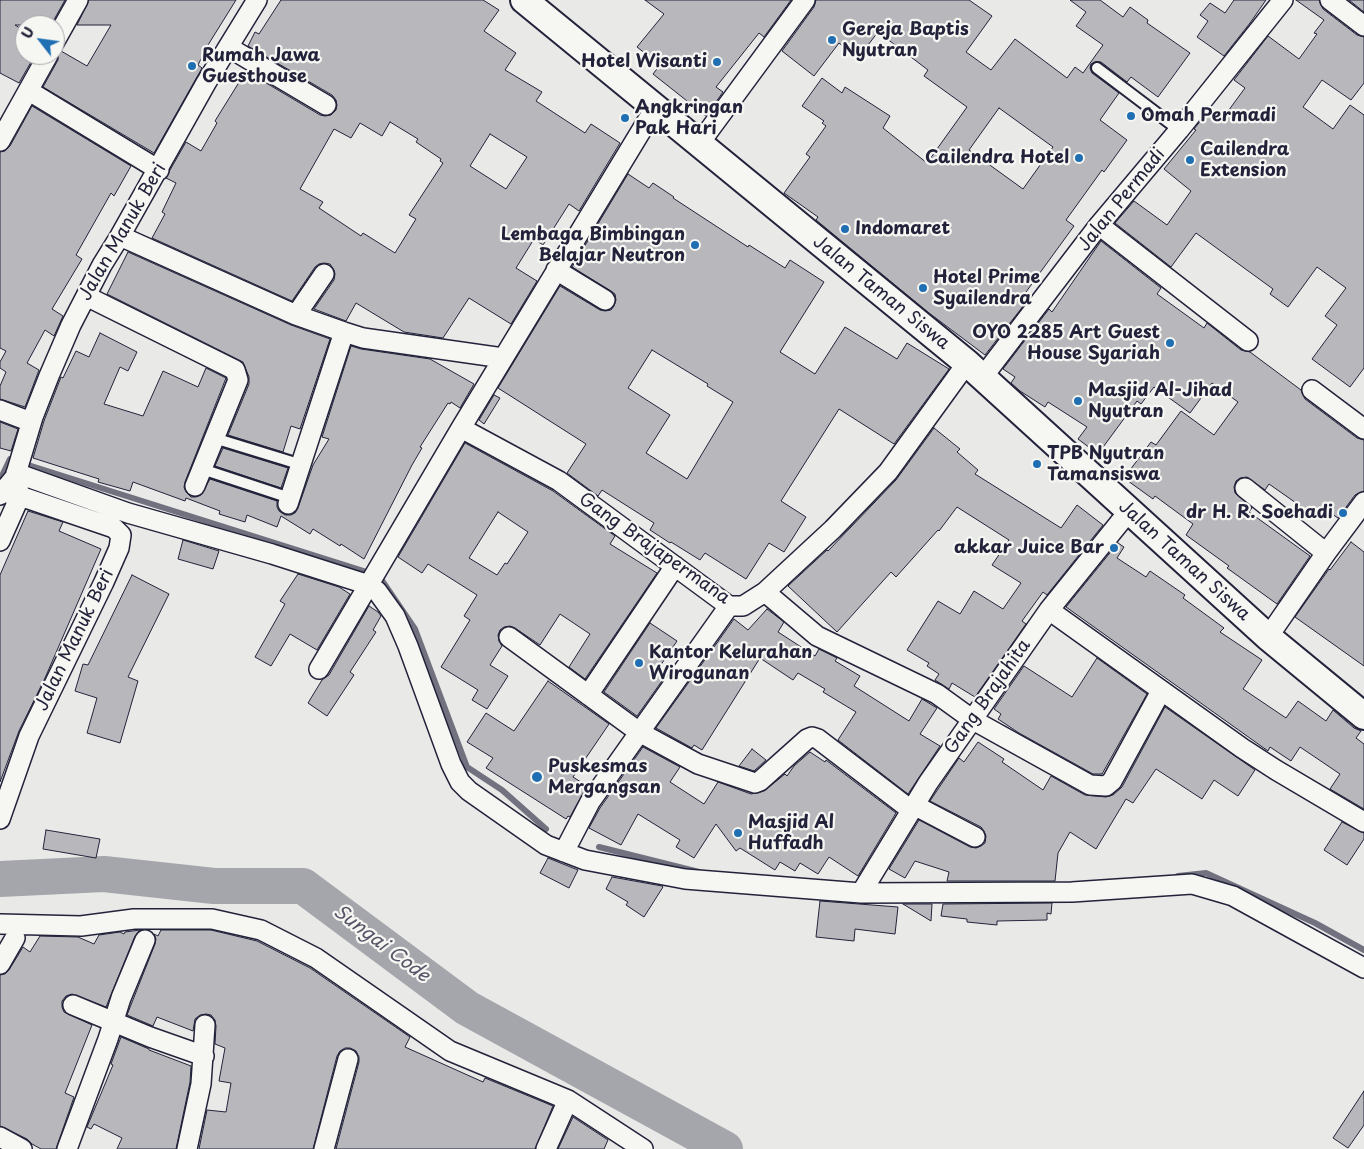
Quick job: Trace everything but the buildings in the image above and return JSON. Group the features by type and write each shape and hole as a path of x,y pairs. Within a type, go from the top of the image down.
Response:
{"main road":[{"name":"Jalan Taman Siswa","path":"524,0 974,371 1268,636 1364,716"}],"street":[{"path":"65,23 78,0"},
{"name":"Jalan Manuk Beri","path":"1,494 16,475 31,422 71,326 102,265 257,0"},
{"path":"699,144 804,0"},
{"name":"Jalan Permadi","path":"974,371 1179,130 1283,0"},
{"path":"1330,0 1364,26"},
{"path":"228,47 326,106"},
{"path":"0,141 43,65"},
{"path":"29,91 159,170"},
{"path":"319,669 461,428 655,108"},
{"path":"1099,225 1248,341"},
{"path":"120,236 296,315 344,332 363,338 503,358"},
{"path":"556,270 605,300"},
{"path":"296,315 324,274"},
{"path":"86,296 235,370 238,380 198,478"},
{"path":"289,501 344,332"},
{"name":"Gang Brajapermana","path":"461,428 559,481 730,606 742,606 765,592 833,529 888,472 974,371"},
{"path":"1312,390 1364,429"},
{"path":"0,410 31,422"},
{"path":"1,535 20,496 16,475 128,513 272,554 369,585 377,591 398,623 451,764 460,782 469,791 546,845 585,860 685,879 861,893 1072,892 1192,884 1233,896 1364,968"},
{"path":"1245,488 1326,552"},
{"name":"Jalan Manuk Beri","path":"0,820 29,736 104,582 119,548 121,535 114,528 20,496 1,494"},
{"path":"1268,636 1326,552 1364,502"},
{"name":"Gang Brajahita","path":"861,893 928,783 1049,610 1129,511"},
{"path":"588,695 675,566"},
{"path":"765,592 816,636 937,694 972,720 1090,785 1106,786 1112,781 1162,691"},
{"path":"564,852 590,802 730,606"},
{"path":"1049,610 1242,748 1364,822"},
{"path":"509,637 639,732 698,764 755,783 760,781 807,739 812,737 818,738 913,808 975,838"},
{"path":"0,924 81,926 134,919 212,918 261,930 316,958 450,1051 568,1100 643,1149"},
{"path":"0,964 15,938"},
{"path":"67,1149 121,998 145,940"},
{"path":"73,1005 150,1037 204,1056"},
{"path":"187,1149 201,1084 205,1025"},
{"path":"324,1149 348,1059"},
{"path":"546,1149 568,1100"}],"lane":[{"path":"1096,68 1179,130"},
{"path":"214,438 302,465"},
{"path":"198,478 289,501"}],"waterway":[{"path":"0,480 10,459"},
{"path":"25,464 370,573"},
{"path":"381,579 415,629 467,767 502,790 546,829"},
{"path":"599,847 699,872"},
{"path":"1178,876 1206,873 1315,923 1364,950"},
{"name":"Sungai Code","path":"0,879 104,874 214,886 303,886 467,1008 725,1149"}],"place":[{"name":"Gereja Baptis Nyutran","path":"832,40"},
{"name":"Hotel Wisanti","path":"717,62"},
{"name":"Rumah Jawa Guesthouse","path":"192,66"},
{"name":"Omah Permadi","path":"1131,116"},
{"name":"Angkringan Pak Hari","path":"625,118"},
{"name":"Cailendra Hotel","path":"1079,158"},
{"name":"Cailendra Extension","path":"1190,160"},
{"name":"Indomaret","path":"845,229"},
{"name":"Lembaga Bimbingan Belajar Neutron","path":"695,245"},
{"name":"Hotel Prime Syailendra","path":"923,288"},
{"name":"OYO 2285 Art Guest House Syariah","path":"1170,343"},
{"name":"Masjid Al-Jihad Nyutran","path":"1078,401"},
{"name":"TPB Nyutran Tamansiswa","path":"1037,464"},
{"name":"dr H. R. Soehadi","path":"1343,513"},
{"name":"akkar Juice Bar","path":"1114,548"},
{"name":"Kantor Kelurahan Wirogunan","path":"639,663"},
{"name":"Puskesmas Mergangsan","path":"537,777"},
{"name":"Masjid Al Huffadh","path":"738,833"}]}
